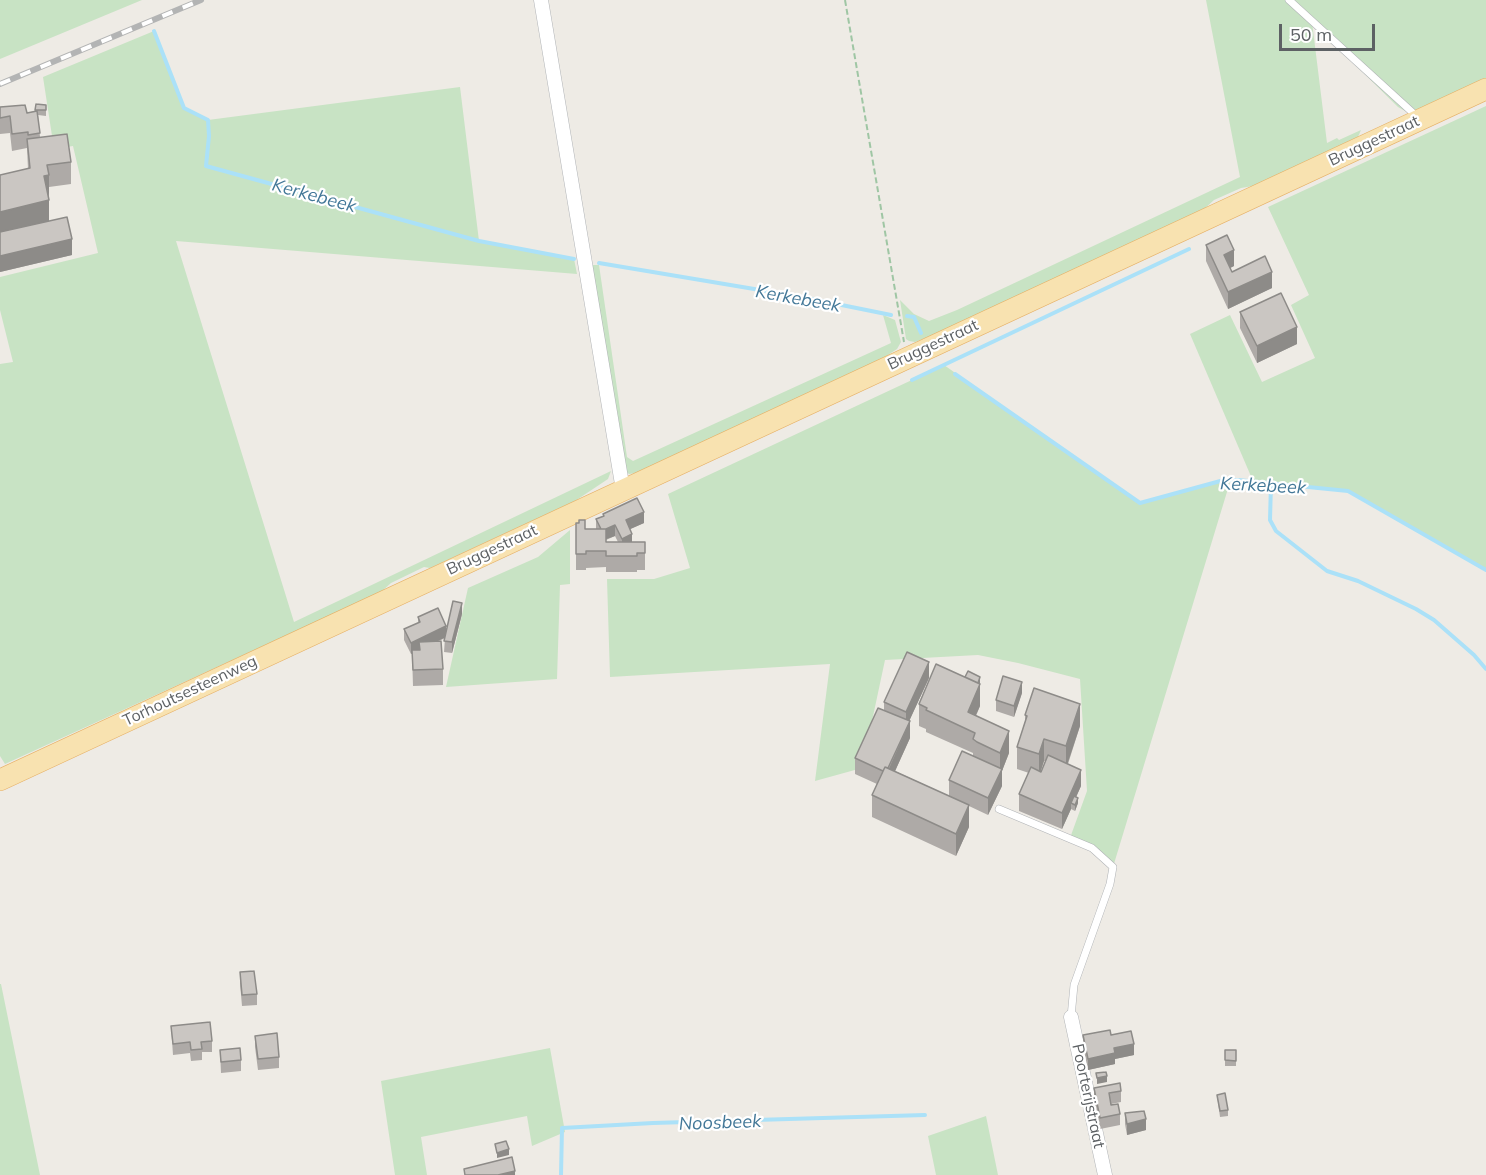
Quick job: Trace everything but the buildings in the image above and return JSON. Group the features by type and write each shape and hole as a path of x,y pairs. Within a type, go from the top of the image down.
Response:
{"main road":[{"name":"Bruggestraat","path":"380,602 1486,89"},
{"name":"Torhoutsesteenweg","path":"0,780 380,602"}],"street":[{"path":"541,0 623,490"},
{"name":"Poorterijstraat","path":"1071,1017 1105,1175"}],"lane":[{"path":"1289,0 1412,112 1415,122"},
{"path":"999,808 1092,848 1113,867 1110,884 1074,985 1071,1017"}],"path":[{"path":"845,0 903,340"}],"green space":[{"path":"0,0 142,0 0,59"},
{"path":"1206,0 1486,0 1486,78 1412,112 1405,111 1398,107 1312,22 1327,143 1361,130 1358,137 1253,186 1241,188 1214,200 1202,211 936,334 915,342 906,339 900,300 914,314 929,321 1240,177"},
{"path":"154,31 184,108 208,120 460,87 479,241 574,259 577,274 176,241 294,622 611,471 608,479 575,501 430,568 424,567 391,583 381,592 5,764 0,756 0,364 13,362 0,310 0,277 98,253 73,146 54,149 43,77"},
{"path":"1486,106 1486,569 1348,491 1253,481 1190,334 1230,315 1262,382 1315,358 1291,305 1309,295 1268,207"},
{"path":"589,265 599,265 627,457 633,461 891,343 883,315 895,320 901,342 897,349 885,357 636,473 629,474 624,470"},
{"path":"944,365 1140,503 1224,480 1230,482 1113,867 1092,848 1070,838 1087,791 1080,679 978,655 885,660 862,768 815,781 830,664 610,677 607,579 654,579 690,568 668,494"},
{"path":"570,530 570,584 560,585 557,679 446,687 468,588 538,557"},
{"path":"1,984 40,1175 0,1175"},
{"path":"550,1048 565,1132 532,1146 527,1116 421,1137 427,1175 395,1175 381,1081"},
{"path":"986,1116 998,1175 936,1175 928,1136"}],"waterway":[{"name":"Kerkebeek","path":"154,31 184,108 208,120 206,166 479,241 574,259"},
{"path":"912,380 1189,249"},
{"name":"Kerkebeek","path":"599,263 802,297 891,315"},
{"name":"Kerkebeek","path":"907,316 914,317 921,333"},
{"name":"Kerkebeek","path":"955,374 1140,503 1224,480 1348,491 1486,570"},
{"path":"1271,483 1270,520 1276,531 1327,571 1358,581 1434,620 1474,655 1486,669"},
{"name":"Noosbeek","path":"561,1175 562,1128 925,1115"}],"railway":[{"path":"0,84 201,0"}]}
